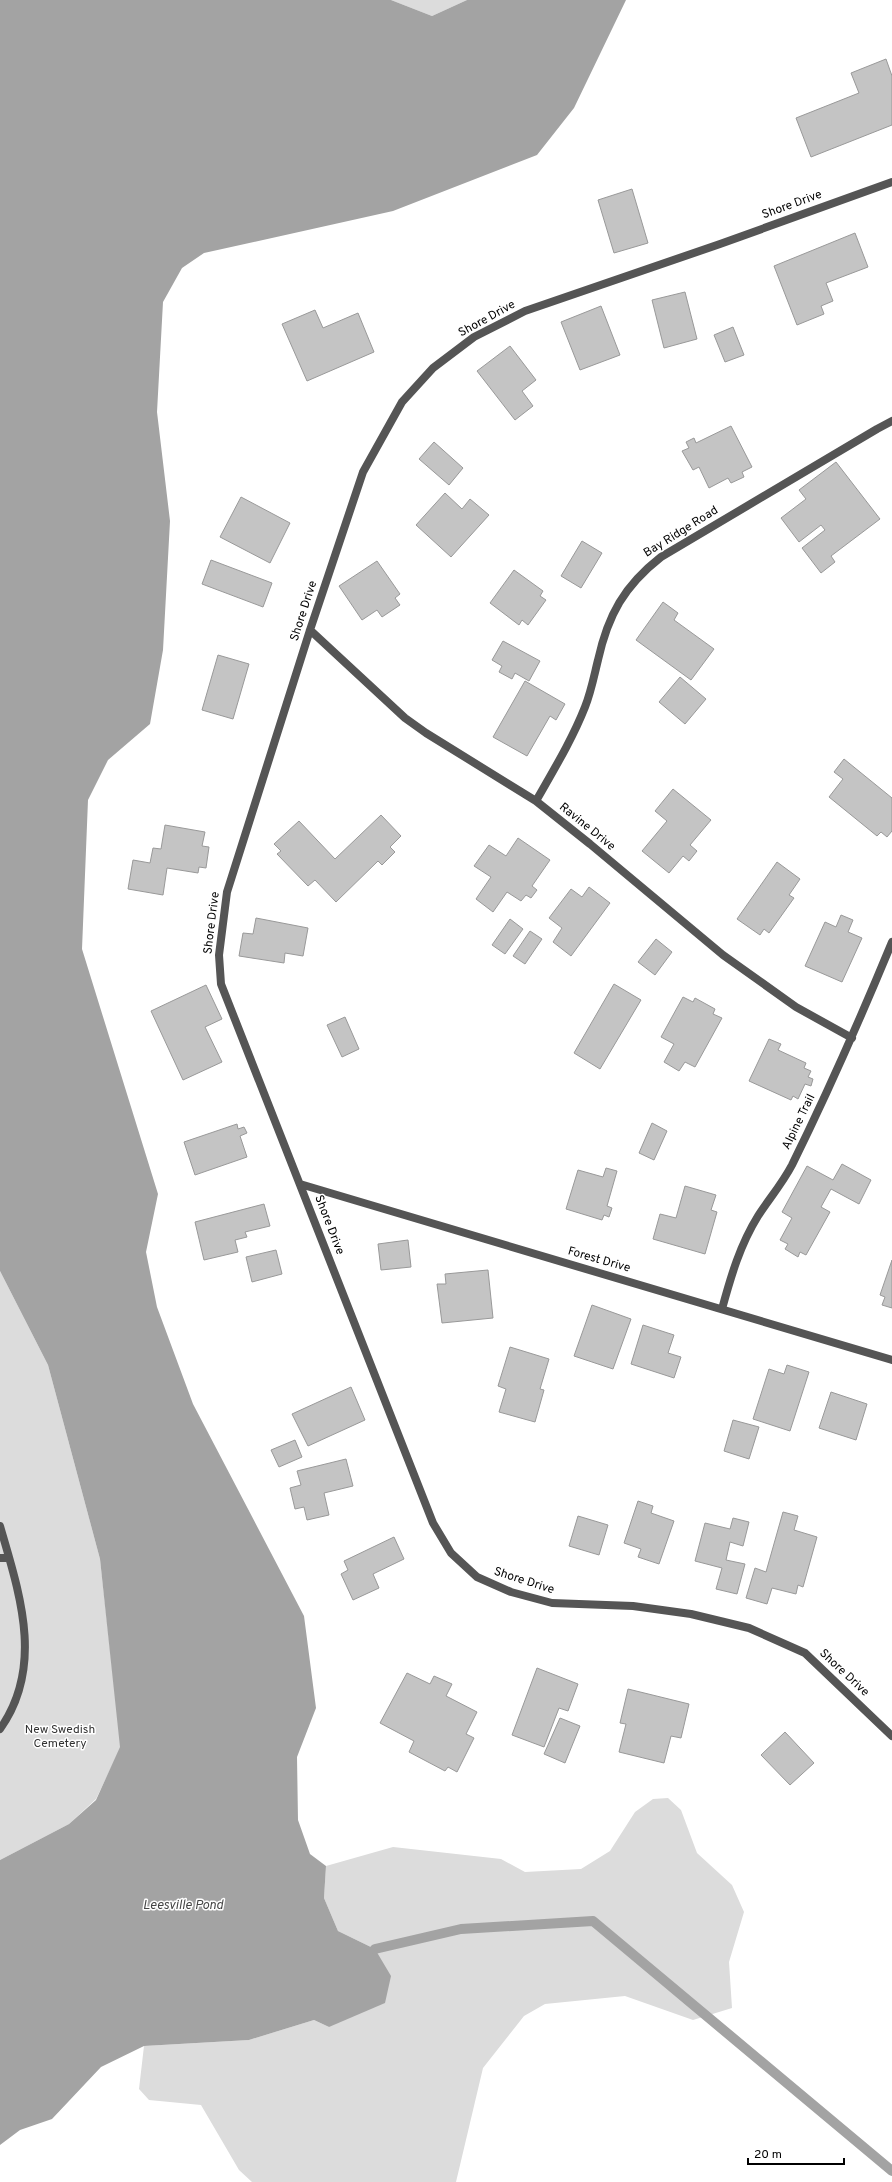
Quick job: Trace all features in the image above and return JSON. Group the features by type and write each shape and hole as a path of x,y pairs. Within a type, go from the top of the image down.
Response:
{"street":[{"name":"Shore Drive","path":"892,182 720,244 525,311 474,337 433,368 402,402 363,472 310,630 227,892 219,955 221,984 433,1523 451,1553 478,1578 511,1592 552,1603 633,1606 691,1614 749,1628 805,1653 892,1736"},
{"name":"Bay Ridge Road","path":"536,802 586,706 608,627 615,608 625,592 641,572 661,557 877,428 892,421"},
{"name":"Ravine Drive","path":"310,630 405,718 426,734 536,802 590,844 723,955 796,1007 852,1038"},
{"name":"Alpine Trail","path":"722,1309 732,1272 743,1243 791,1168 852,1038 892,942"},
{"name":"Forest Drive","path":"300,1184 892,1360"},
{"path":"0,1526 24,1620 25,1656 24,1677 18,1695 0,1729"},
{"path":"0,1558 9,1558"}],"green space":[{"path":"391,0 467,0 432,16"},
{"name":"New Swedish Cemetery","path":"0,1271 48,1365 100,1559 121,1747 96,1799 69,1824 0,1860"},
{"path":"668,1798 681,1810 697,1853 732,1885 744,1912 729,1962 732,2008 693,2020 625,1996 545,2004 524,2016 483,2068 456,2182 252,2182 239,2170 201,2105 149,2100 139,2089 144,2046 249,2040 314,2020 329,2027 375,1949 338,1931 324,1898 326,1866 393,1847 501,1859 525,1872 581,1869 610,1851 635,1812 653,1799"}],"water":[{"name":"Leesville Pond","path":"0,0 391,0 432,16 467,0 626,0 574,108 537,155 393,211 204,253 182,268 163,302 157,412 170,521 163,650 150,724 108,760 88,800 82,949 158,1194 146,1252 157,1307 193,1404 304,1616 316,1708 297,1757 298,1820 310,1854 326,1866 324,1898 338,1931 375,1949 391,1976 385,2003 329,2027 314,2020 249,2040 144,2046 101,2067 52,2119 20,2130 0,2145 0,1860 69,1824 96,1800 120,1747 100,1559 48,1365 0,1271"}],"building":[{"path":"886,59 892,76 892,125 811,157 796,118 859,93 851,73"},
{"path":"632,189 648,243 614,253 598,200"},
{"path":"855,233 868,267 826,283 833,301 821,306 824,314 797,325 774,266"},
{"path":"685,292 697,339 664,348 652,300"},
{"path":"601,306 620,355 580,370 561,322"},
{"path":"315,310 323,328 358,313 374,352 307,381 282,324"},
{"path":"733,327 744,355 725,362 714,335"},
{"path":"510,346 536,380 522,391 533,406 515,420 477,371"},
{"path":"731,426 752,467 742,472 744,477 731,483 728,478 709,488 699,467 693,470 682,451 689,448 686,442 694,438 696,443"},
{"path":"434,442 463,468 449,485 419,459"},
{"path":"836,462 880,519 831,556 835,562 821,573 802,548 825,530 821,525 799,542 781,518 806,499 799,490"},
{"path":"445,493 462,509 470,499 489,515 451,557 416,525"},
{"path":"241,497 290,523 270,563 220,537"},
{"path":"582,541 602,553 581,588 561,576"},
{"path":"211,560 272,583 263,607 202,584"},
{"path":"377,561 400,594 395,598 400,605 382,617 377,610 362,620 339,586"},
{"path":"514,570 543,591 540,596 546,600 528,625 522,620 519,625 490,603"},
{"path":"663,602 678,613 674,620 714,649 691,680 636,640"},
{"path":"503,641 540,661 529,681 515,673 512,679 499,672 502,666 492,660"},
{"path":"218,655 249,664 233,719 202,710"},
{"path":"680,677 706,699 685,724 659,702"},
{"path":"525,681 565,704 556,720 550,716 527,756 493,737"},
{"path":"844,759 892,798 892,831 887,837 881,832 877,836 829,797 843,779 834,772"},
{"path":"673,789 711,820 690,845 697,851 689,861 683,856 669,873 642,851 667,821 655,811"},
{"path":"381,815 401,836 390,847 395,852 382,865 378,861 336,902 315,880 308,886 277,854 281,851 274,844 299,821 335,859"},
{"path":"165,825 205,832 202,846 209,847 206,868 199,867 198,873 167,868 163,895 128,889 133,860 150,863 153,848 161,849"},
{"path":"518,838 550,860 532,886 537,890 531,898 526,895 521,901 507,892 493,912 476,899 491,877 474,866 489,845 506,856"},
{"path":"777,862 800,879 789,895 794,898 769,933 764,929 760,935 737,919"},
{"path":"589,887 610,903 571,956 553,942 562,928 549,918 571,889 582,897"},
{"path":"841,915 853,920 848,932 862,938 842,982 805,966 825,922 836,927"},
{"path":"256,918 308,928 303,956 285,953 284,963 239,956 243,933 253,934"},
{"path":"510,919 523,929 505,954 492,945"},
{"path":"530,931 542,939 525,964 513,956"},
{"path":"656,939 672,952 655,975 638,962"},
{"path":"614,984 641,1000 600,1069 574,1053"},
{"path":"206,985 222,1019 205,1027 222,1062 183,1080 151,1011"},
{"path":"683,997 693,1002 695,998 715,1009 713,1014 722,1018 695,1067 685,1062 679,1071 664,1062 674,1044 661,1037"},
{"path":"345,1017 359,1049 342,1057 327,1025"},
{"path":"769,1039 781,1044 778,1050 806,1063 804,1068 811,1071 808,1077 813,1079 811,1086 805,1084 798,1099 793,1096 791,1100 749,1081"},
{"path":"652,1123 667,1131 654,1160 639,1153"},
{"path":"237,1124 238,1129 244,1127 247,1133 240,1136 247,1157 195,1175 184,1142"},
{"path":"842,1164 871,1180 859,1204 831,1189 821,1207 830,1212 806,1255 800,1252 798,1257 785,1249 788,1244 780,1240 792,1218 782,1212 807,1166 833,1180"},
{"path":"606,1168 617,1171 607,1206 612,1208 609,1217 604,1215 602,1220 566,1209 578,1170 603,1177"},
{"path":"685,1186 716,1195 711,1210 717,1212 705,1254 653,1239 660,1214 676,1218"},
{"path":"264,1204 270,1226 245,1232 247,1237 235,1240 238,1252 204,1260 195,1222"},
{"path":"408,1240 411,1267 381,1270 378,1244"},
{"path":"276,1250 282,1274 252,1282 246,1257"},
{"path":"892,1260 892,1308 882,1305 885,1297 880,1295"},
{"path":"488,1270 493,1318 442,1323 437,1284 446,1284 445,1274"},
{"path":"592,1305 631,1319 613,1369 574,1356"},
{"path":"643,1325 674,1335 668,1353 681,1357 674,1378 631,1364"},
{"path":"510,1347 549,1359 540,1389 544,1390 535,1422 499,1412 506,1389 498,1386"},
{"path":"787,1365 809,1372 790,1431 753,1419 769,1369 784,1374"},
{"path":"351,1387 365,1420 308,1446 292,1414"},
{"path":"831,1392 867,1404 856,1440 819,1428"},
{"path":"733,1420 759,1427 749,1459 724,1451"},
{"path":"295,1440 302,1457 279,1467 271,1450"},
{"path":"346,1459 353,1486 324,1493 329,1515 307,1520 304,1507 295,1509 290,1488 301,1485 297,1471"},
{"path":"638,1501 653,1506 651,1513 674,1521 659,1564 638,1557 641,1549 624,1543"},
{"path":"783,1512 798,1516 794,1530 817,1537 803,1587 798,1585 796,1594 772,1588 767,1604 746,1598 755,1568 766,1572"},
{"path":"578,1516 608,1525 599,1555 569,1546"},
{"path":"733,1518 749,1522 743,1546 730,1542 726,1560 745,1564 737,1594 716,1589 722,1568 695,1561 705,1523 730,1529"},
{"path":"394,1537 404,1559 373,1574 379,1588 353,1600 341,1574 348,1570 344,1561"},
{"path":"537,1668 578,1684 568,1711 559,1708 544,1747 512,1735"},
{"path":"407,1673 430,1684 434,1676 452,1684 446,1696 477,1712 466,1734 474,1738 457,1772 448,1767 445,1771 409,1752 414,1741 380,1723"},
{"path":"628,1689 689,1704 681,1738 671,1736 664,1763 619,1752 626,1724 620,1723"},
{"path":"560,1718 580,1726 565,1763 544,1754"},
{"path":"785,1732 814,1763 790,1785 761,1755"}],"waterway":[{"path":"375,1949 461,1929 593,1921 892,2171"}]}
